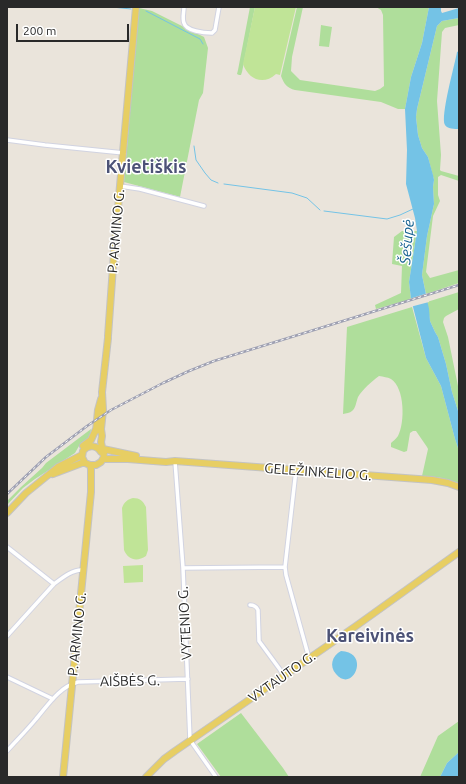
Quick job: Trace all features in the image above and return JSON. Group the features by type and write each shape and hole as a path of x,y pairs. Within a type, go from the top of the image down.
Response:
{"main road":[{"name":"P. ARMINO G.","path":"100,451 96,435 98,429 98,410 102,392 108,337 136,7"},
{"name":"P. ARMINO G.","path":"63,777 91,492 94,484 89,462 100,458 102,436 98,429"},
{"path":"7,513 26,493 59,469 64,462 76,456 83,447 92,440 98,429"},
{"path":"59,469 89,462 85,449 88,446 100,451"},
{"name":"GELEŽINKELIO G.","path":"100,451 145,457 167,458 175,461"},
{"name":"GELEŽINKELIO G.","path":"100,451 128,459 166,462 175,461 432,480 459,487"},
{"name":"VYTAUTO G.","path":"146,777 164,759 190,740 459,552"}],"street":[{"path":"184,7 183,20 188,29 210,33 215,30 219,7"},
{"path":"7,140 124,153"},
{"path":"120,186 140,189 204,206"},
{"name":"VYTENIO G.","path":"175,461 183,568 190,740"},
{"path":"296,470 285,567 309,658"},
{"path":"7,547 54,584"},
{"path":"183,568 285,567"},
{"path":"7,636 54,584 79,569 83,570"},
{"path":"250,605 256,606 258,610 259,641 284,675"},
{"path":"7,677 53,699"},
{"name":"AIŠBĖS G.","path":"72,683 188,679"},
{"path":"7,751 53,699 64,688 72,683"},
{"path":"190,740 216,777"}],"green space":[{"path":"250,7 255,7 242,72 241,75 239,75 237,74"},
{"path":"255,7 296,7 280,75 276,74 266,80 252,77 248,74 243,64"},
{"path":"297,7 303,7 292,57 291,71 300,80 375,91 384,86 383,15 381,10 376,7 429,7 422,43 411,77 405,109 398,109 381,102 295,90 286,85 281,76"},
{"path":"139,8 152,11 204,37 208,48 203,93 199,100 180,197 124,182"},
{"path":"459,18 459,25 445,28 442,32 437,101 441,155 440,170 459,176 459,181 441,175 438,177 438,195 440,201 433,216 426,272 430,278 459,270 459,283 426,294 422,275 427,236 434,204 434,180 428,157 422,148 418,135 416,117 437,26 442,21"},
{"path":"321,25 332,27 329,47 319,46"},
{"path":"402,231 417,231 409,282 411,299 376,309 375,305 401,293 402,266 392,264 394,237"},
{"path":"459,292 459,309 446,316 443,322 448,337 459,391 459,414 438,337 430,321 427,302"},
{"path":"412,307 426,358 441,386 459,451 459,484 442,478 422,476 428,449 416,431 410,433 407,451 404,452 391,447 391,443 398,436 403,415 399,390 391,379 379,376 360,394 353,410 343,414 347,327"},
{"path":"91,429 90,437 79,446 75,453 23,488 7,505 7,501 46,463"},
{"path":"133,498 141,500 146,507 148,550 146,556 139,559 130,558 124,550 122,508 126,501"},
{"path":"143,565 143,582 124,583 123,566"},
{"path":"241,713 289,777 221,777 197,744"},
{"path":"459,721 459,752 447,763 440,777 420,777 438,736"}],"water":[{"path":"429,7 441,7 442,13 459,8 459,18 442,21 437,26 416,117 418,135 422,148 428,157 434,180 434,204 427,236 422,275 430,321 438,337 459,414 459,451 441,386 426,358 411,299 409,282 417,231 406,184 407,150 405,109 411,77 422,43"},
{"path":"459,51 459,129 455,129 449,128 445,125 444,112 457,52"},
{"path":"341,651 350,653 355,658 357,664 353,676 348,679 342,679 336,674 332,665 332,661 335,656"},
{"path":"459,752 459,777 440,777 447,763"}],"pier":[{"path":"428,293 429,302 410,307 409,299"}],"waterway":[{"path":"112,7 131,9"},
{"path":"146,11 200,39 203,44"},
{"path":"194,146 196,160 211,180 218,183"},
{"path":"224,184 292,193 307,198 320,210"},
{"name":"Šešupė","path":"324,211 387,219 413,209"}],"railway":[{"path":"7,494 46,457 87,426 111,410 163,383 214,361 459,285"}],"district":[{"name":"Kvietiškis","path":"146,167"},
{"name":"Kareivinės","path":"370,636"}]}
